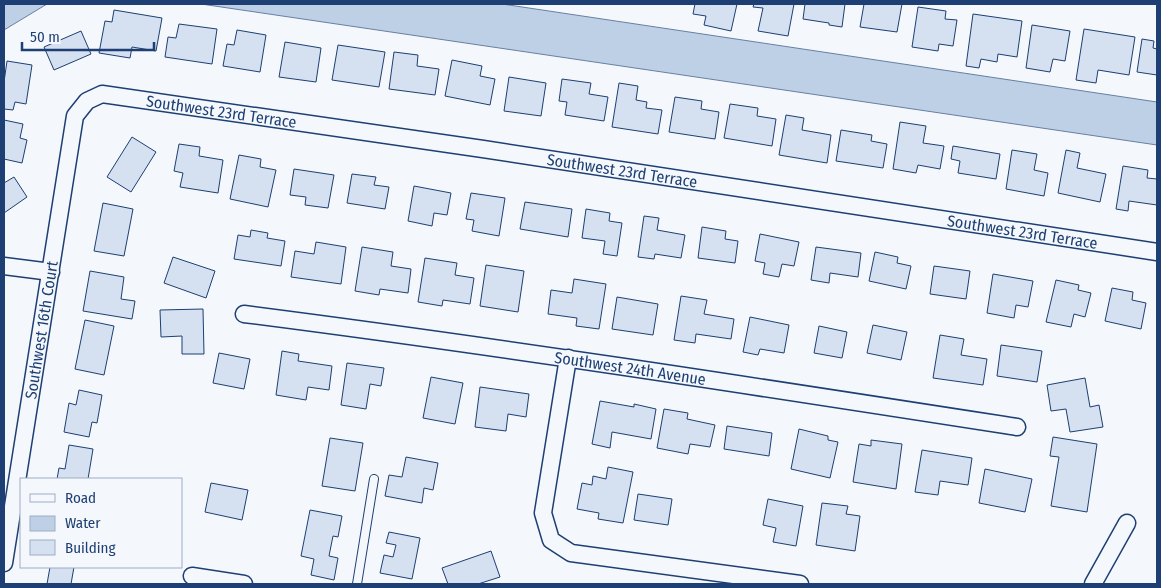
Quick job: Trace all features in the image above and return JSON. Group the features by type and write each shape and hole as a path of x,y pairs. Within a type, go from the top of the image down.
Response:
{"street":[{"name":"Southwest 23rd Terrace","path":"87,101 102,94 483,149 1157,252"},
{"name":"Southwest 16th Court","path":"4,563 75,116 87,101"},
{"path":"4,266 51,272"},
{"name":"Southwest 24th Avenue","path":"244,314 568,358 1017,427"},
{"path":"568,358 543,513 551,540 571,553 728,580 800,584"},
{"path":"1094,584 1127,523"},
{"path":"192,576 244,584"}],"lane":[{"path":"356,584 374,479"}],"water":[{"path":"4,4 47,4 4,30"},
{"path":"201,4 502,4 1157,102 1157,145"}],"building":[{"path":"695,4 737,4 731,31 704,25 706,16 693,14"},
{"path":"754,4 794,4 788,36 758,31 763,8 753,7"},
{"path":"805,4 845,4 842,27 803,19"},
{"path":"864,4 902,4 897,32 860,27"},
{"path":"918,7 946,11 945,19 957,20 953,46 939,44 938,51 912,47"},
{"path":"114,10 162,18 156,51 132,47 130,58 99,53 105,21 112,22"},
{"path":"973,14 1022,21 1017,57 998,54 997,62 981,59 979,68 966,66"},
{"path":"179,24 217,29 212,64 165,57 168,37 176,38"},
{"path":"1032,25 1070,31 1065,61 1053,59 1050,72 1026,68"},
{"path":"1084,29 1135,37 1129,75 1098,70 1096,83 1076,80"},
{"path":"237,30 266,35 260,72 223,66 227,44 234,45"},
{"path":"81,31 91,54 54,70 44,47"},
{"path":"1142,39 1154,41 1153,48 1157,49 1157,75 1137,72"},
{"path":"285,42 321,48 316,82 279,77"},
{"path":"338,45 385,52 379,87 332,80"},
{"path":"394,52 418,55 417,66 439,69 435,95 389,89"},
{"path":"452,60 482,66 480,76 495,79 490,105 445,96"},
{"path":"7,61 32,65 26,104 15,102 13,110 4,109 4,82"},
{"path":"509,77 546,83 541,116 504,111"},
{"path":"562,79 591,83 589,94 608,97 604,121 565,115 567,102 559,101"},
{"path":"619,83 638,86 636,100 647,102 646,108 662,110 658,134 612,127"},
{"path":"675,97 702,101 701,109 719,112 715,139 669,132"},
{"path":"730,104 758,108 757,116 776,119 772,146 724,138"},
{"path":"786,115 804,118 802,130 831,135 827,163 779,155"},
{"path":"4,120 23,124 20,138 27,140 22,163 4,159"},
{"path":"900,122 926,126 923,143 944,146 940,169 918,165 916,173 893,169"},
{"path":"841,130 872,135 871,141 887,144 883,168 836,161"},
{"path":"132,137 156,152 131,192 107,177"},
{"path":"179,144 200,147 199,156 223,160 218,193 180,187 183,173 174,171"},
{"path":"953,146 1000,154 996,179 958,173 960,161 951,159"},
{"path":"1012,150 1037,154 1034,170 1048,173 1044,196 1006,189"},
{"path":"1066,150 1080,153 1077,168 1106,174 1100,202 1058,193"},
{"path":"239,155 261,159 260,167 276,170 268,207 230,199"},
{"path":"1123,166 1148,170 1147,178 1157,179 1157,205 1129,201 1128,211 1116,209"},
{"path":"294,169 334,175 328,208 305,205 306,197 290,195"},
{"path":"352,174 376,177 374,185 389,187 385,209 347,203"},
{"path":"14,177 27,197 4,213 4,183"},
{"path":"414,186 451,193 447,215 434,213 432,226 408,221"},
{"path":"471,193 505,198 499,236 472,231 474,220 466,219"},
{"path":"525,202 572,209 568,237 520,229"},
{"path":"103,203 133,209 124,256 94,251"},
{"path":"586,209 610,213 609,221 622,223 617,256 603,254 605,241 582,238"},
{"path":"644,216 659,218 657,230 685,235 681,258 655,254 654,259 638,257"},
{"path":"702,227 726,231 725,239 738,241 735,263 698,258"},
{"path":"251,230 268,233 267,238 285,241 281,266 234,259 238,235 250,237"},
{"path":"760,234 799,242 794,266 782,264 779,277 763,274 765,263 755,261"},
{"path":"316,242 346,247 341,284 291,277 295,251 314,254"},
{"path":"362,247 393,252 391,266 411,269 408,293 380,289 379,295 355,291"},
{"path":"816,247 861,253 858,277 830,273 829,283 811,280"},
{"path":"875,252 898,257 897,263 911,266 906,289 869,281"},
{"path":"173,257 215,271 206,298 164,283"},
{"path":"425,258 457,263 455,275 474,278 470,304 443,300 442,306 418,302"},
{"path":"486,265 524,271 518,312 480,306"},
{"path":"934,266 970,271 966,299 930,294"},
{"path":"90,271 124,277 121,299 135,301 132,319 83,311"},
{"path":"993,274 1033,281 1028,307 1016,305 1014,318 987,313"},
{"path":"574,279 606,284 599,329 576,326 577,318 548,314 551,290 572,293"},
{"path":"1056,280 1079,285 1078,290 1091,293 1085,317 1074,314 1071,327 1046,322"},
{"path":"1112,288 1133,292 1132,300 1146,303 1141,329 1105,321"},
{"path":"681,296 707,300 704,314 734,319 731,339 696,334 695,343 674,340"},
{"path":"617,297 658,304 653,335 612,329"},
{"path":"203,309 204,354 182,354 182,336 161,337 160,310"},
{"path":"750,317 789,325 784,353 760,349 758,355 743,352"},
{"path":"85,320 114,326 104,375 75,369"},
{"path":"873,325 907,332 901,360 867,353"},
{"path":"819,326 847,332 842,358 814,353"},
{"path":"940,335 964,339 961,355 987,359 983,385 933,378"},
{"path":"1001,345 1042,351 1037,382 997,376"},
{"path":"282,351 299,354 298,361 332,366 329,390 308,387 306,400 276,395"},
{"path":"219,353 250,359 244,389 213,383"},
{"path":"347,363 384,368 381,386 370,384 366,409 341,405"},
{"path":"431,377 463,383 455,424 423,418"},
{"path":"1085,378 1090,407 1099,405 1103,427 1070,432 1066,409 1051,411 1047,385"},
{"path":"480,387 529,394 526,417 508,414 506,431 475,427"},
{"path":"79,390 102,395 97,423 92,422 89,437 64,432 69,403 76,405"},
{"path":"600,401 634,407 634,404 656,409 651,439 612,432 610,448 592,444"},
{"path":"664,409 688,413 687,419 715,425 710,447 690,444 688,454 657,448"},
{"path":"727,426 772,433 769,456 724,449"},
{"path":"799,429 828,436 828,440 838,442 830,478 791,469"},
{"path":"1053,437 1097,444 1087,512 1051,506 1059,457 1050,456"},
{"path":"330,438 363,443 355,491 322,486"},
{"path":"871,440 902,444 896,489 853,482 859,444 871,446"},
{"path":"69,445 93,449 88,478 57,478 59,468 65,469"},
{"path":"922,450 972,458 968,485 940,481 938,495 915,492"},
{"path":"406,457 438,463 433,490 424,488 422,503 385,496 389,475 402,477"},
{"path":"608,467 633,472 623,523 598,519 599,513 577,509 582,483 592,485 593,476 606,479"},
{"path":"985,469 1032,479 1025,512 979,503"},
{"path":"211,483 248,490 242,520 205,512"},
{"path":"638,494 672,499 668,525 634,520"},
{"path":"768,499 803,506 796,546 773,542 776,528 763,525"},
{"path":"822,503 848,506 846,514 860,516 855,551 816,545"},
{"path":"310,510 342,516 338,537 333,536 329,556 338,558 334,580 311,575 314,559 301,556"},
{"path":"389,532 420,538 412,579 380,573 384,555 393,557 396,545 386,543"},
{"path":"491,551 500,577 478,584 448,584 442,568"},
{"path":"50,568 74,568 71,584 47,584"}]}
